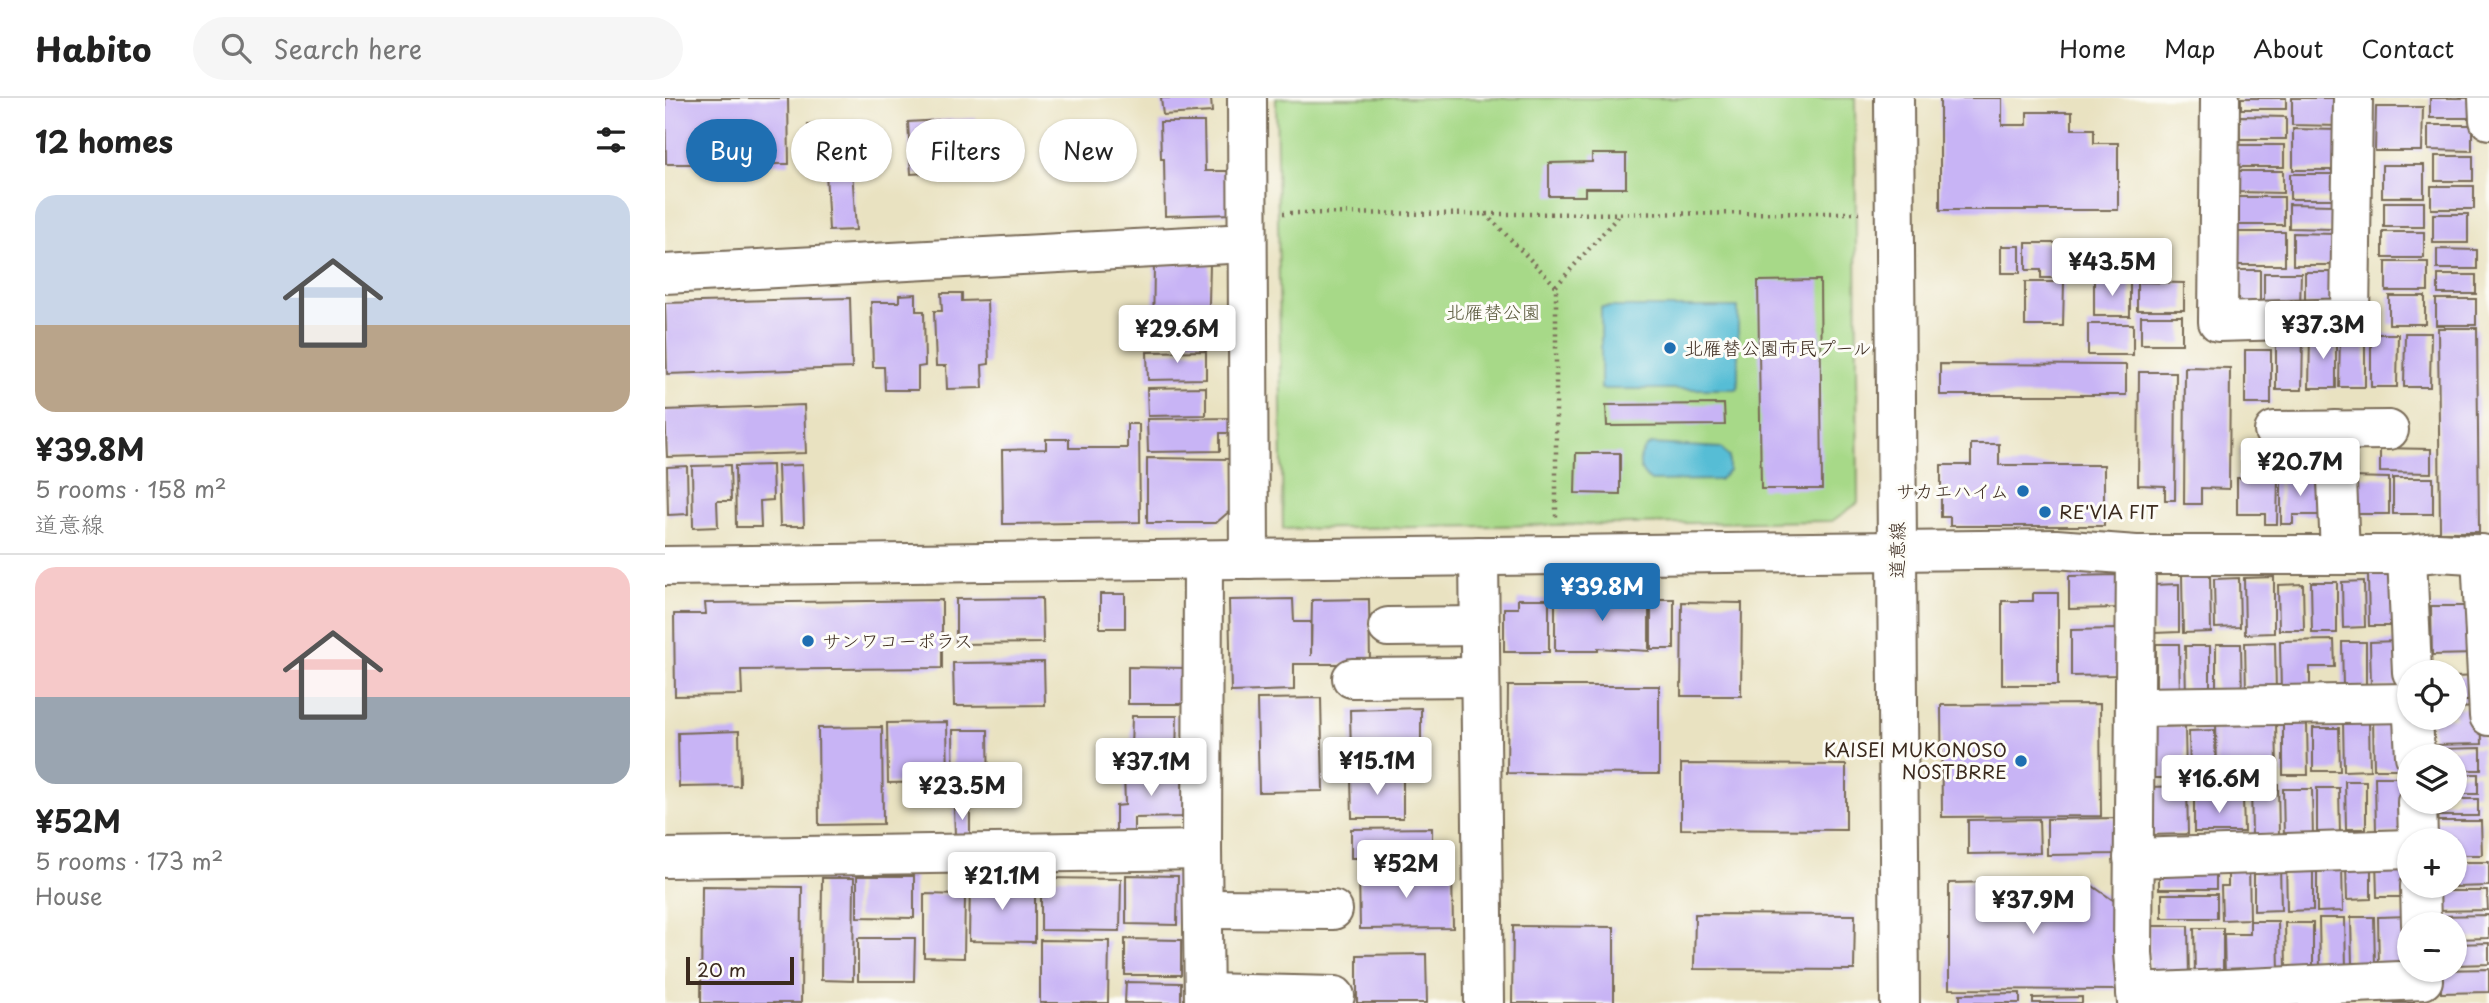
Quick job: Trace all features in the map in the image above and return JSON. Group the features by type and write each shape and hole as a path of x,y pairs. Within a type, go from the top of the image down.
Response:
{"street":[{"path":"1247,98 1249,559"},
{"name":"道意線","path":"1894,98 1900,1003"},
{"path":"2220,98 2218,322 2350,318 2353,98"},
{"path":"2489,98 2489,120"},
{"path":"665,274 1247,228"},
{"path":"2335,430 2340,554"},
{"path":"2274,431 2389,430"},
{"path":"665,566 2056,549 2136,555 2407,555 2438,552 2485,554 2489,716"},
{"path":"2136,555 2133,858 2136,998 2423,984"},
{"path":"2407,555 2411,660"},
{"path":"1479,556 1484,1003"},
{"path":"1203,559 1204,998 1335,996"},
{"path":"1388,627 1480,626"},
{"path":"1352,678 1480,677"},
{"path":"2135,707 2397,703"},
{"path":"2133,858 2397,849"},
{"path":"665,858 1202,850"},
{"path":"1203,909 1333,910"}],"path":[{"path":"1247,228 1486,214 1862,213"},
{"path":"1486,214 1556,286"},
{"path":"1556,531 1556,286 1620,214"}],"green space":[{"name":"北雁替公園","path":"1276,98 1855,98 1858,503 1832,521 1283,529"}],"water":[{"name":"北雁替公園市民プール","path":"1601,307 1738,307 1738,389 1601,389"},
{"path":"1651,444 1721,448 1729,457 1729,471 1719,480 1651,481 1640,468 1640,457"}],"building":[{"path":"665,98 788,98 789,164 777,164 777,119 686,119 686,164 666,164"},
{"path":"1161,98 1211,98 1212,112 1163,115"},
{"path":"1940,98 2002,98 2002,125 2027,125 2027,112 2072,112 2072,129 2094,129 2094,143 2118,143 2118,210 1940,210"},
{"path":"2241,98 2286,98 2286,109 2241,109"},
{"path":"2292,98 2339,98 2339,126 2292,125"},
{"path":"2430,98 2470,98 2470,118 2430,118"},
{"path":"2376,107 2423,107 2422,151 2375,151"},
{"path":"2240,116 2286,117 2286,139 2240,139"},
{"path":"1160,122 1204,122 1205,171 1232,171 1233,214 1165,216"},
{"path":"2428,125 2472,125 2472,151 2428,150"},
{"path":"2293,129 2339,130 2339,170 2293,170"},
{"path":"2237,145 2284,145 2284,167 2237,167"},
{"path":"1592,154 1626,154 1626,188 1585,188 1585,196 1549,196 1549,163 1592,162"},
{"path":"2435,156 2473,156 2473,181 2435,181"},
{"path":"2382,165 2424,165 2424,197 2382,197"},
{"path":"2239,171 2283,171 2283,193 2238,192"},
{"path":"2290,174 2334,174 2334,199 2290,199"},
{"path":"827,182 853,182 856,230 829,231"},
{"path":"2431,186 2474,186 2474,209 2431,209"},
{"path":"2239,197 2284,197 2284,225 2239,225"},
{"path":"2384,202 2424,202 2424,227 2384,227"},
{"path":"2289,204 2333,205 2333,229 2289,228"},
{"path":"2433,214 2468,214 2468,243 2433,243"},
{"path":"2235,232 2285,232 2285,265 2235,265"},
{"path":"2383,232 2424,232 2424,258 2383,258"},
{"path":"2293,233 2335,234 2334,265 2293,265"},
{"path":"2026,243 2073,243 2073,278 2041,278 2041,270 2026,270"},
{"path":"2083,244 2130,245 2129,272 2083,272"},
{"path":"2001,246 2020,246 2020,273 2001,273"},
{"path":"2437,249 2477,250 2477,269 2437,269"},
{"path":"2386,262 2428,262 2428,291 2386,291"},
{"path":"1154,263 1210,264 1208,342 1153,340"},
{"path":"2232,270 2260,270 2260,313 2231,313"},
{"path":"2305,272 2342,272 2342,304 2305,304"},
{"path":"2264,273 2301,273 2300,307 2264,306"},
{"path":"2438,275 2476,275 2476,294 2438,294"},
{"path":"2094,279 2130,279 2130,316 2094,316"},
{"path":"1820,280 1822,489 1761,489 1758,281"},
{"path":"2025,282 2064,282 2063,326 2025,326"},
{"path":"2137,282 2184,283 2184,310 2137,310"},
{"path":"941,293 962,293 962,301 987,300 989,364 982,365 983,388 947,389 946,366 936,366 934,311 942,311"},
{"path":"916,294 916,311 924,311 925,366 918,367 918,390 885,390 884,367 873,367 871,302 899,302 899,295"},
{"path":"2389,296 2425,296 2425,324 2389,324"},
{"path":"850,298 852,368 667,374 665,303"},
{"path":"2436,299 2476,299 2476,325 2436,325"},
{"path":"2141,316 2182,316 2182,344 2141,344"},
{"path":"2088,324 2133,324 2133,355 2088,355"},
{"path":"2438,328 2477,328 2479,532 2440,532"},
{"path":"2340,333 2365,334 2365,387 2339,387"},
{"path":"2405,333 2431,333 2430,387 2404,387"},
{"path":"2310,334 2336,334 2336,388 2309,388"},
{"path":"2371,334 2398,334 2397,387 2371,387"},
{"path":"2276,336 2303,337 2302,390 2276,390"},
{"path":"2245,350 2271,350 2271,404 2245,404"},
{"path":"1206,351 1206,379 1148,380 1147,352"},
{"path":"1940,364 2126,365 2126,395 1940,395"},
{"path":"2185,367 2230,368 2229,489 2201,488 2201,504 2184,504"},
{"path":"2139,372 2176,372 2175,500 2165,500 2165,486 2138,485"},
{"path":"1206,387 1206,415 1148,416 1147,388"},
{"path":"1724,404 1725,425 1607,426 1606,405"},
{"path":"804,405 806,453 667,457 665,410"},
{"path":"1235,418 1235,433 1220,433 1220,451 1148,452 1147,419"},
{"path":"1127,424 1139,424 1140,522 1003,524 1002,450 1046,449 1046,439 1069,439 1069,448 1127,448"},
{"name":"サカエハイム","path":"1971,444 1999,444 1999,465 2104,465 2104,526 1950,526 1950,517 1941,517 1941,465 1971,465"},
{"path":"2241,448 2292,448 2292,472 2241,472"},
{"path":"2380,448 2431,449 2431,473 2380,472"},
{"path":"1576,453 1620,453 1620,494 1575,493"},
{"path":"1147,458 1232,459 1232,509 1216,523 1147,523"},
{"path":"730,465 731,501 717,501 718,527 693,528 692,466"},
{"path":"772,465 773,500 760,501 761,527 736,527 735,466"},
{"path":"802,465 804,526 780,526 778,466"},
{"path":"687,466 688,514 668,515 667,467"},
{"path":"2349,477 2389,478 2389,514 2349,514"},
{"path":"2237,478 2278,478 2277,524 2265,524 2265,514 2237,514"},
{"path":"2281,478 2321,479 2321,515 2293,515 2293,524 2281,524"},
{"path":"2393,478 2433,478 2433,514 2393,514"},
{"path":"2393,574 2394,626 2369,626 2368,575"},
{"path":"2118,575 2119,608 2069,609 2069,576"},
{"path":"2182,575 2210,575 2211,632 2183,633"},
{"path":"2274,577 2274,633 2245,634 2244,578"},
{"path":"2239,578 2240,627 2215,628 2214,579"},
{"path":"2364,581 2365,627 2343,628 2342,582"},
{"path":"2311,582 2337,582 2337,633 2312,633"},
{"path":"2179,584 2179,632 2154,633 2153,585"},
{"path":"2303,584 2304,630 2279,630 2278,585"},
{"path":"1599,593 1626,593 1626,597 1649,597 1649,651 1598,648 1598,651 1555,651 1555,598 1599,598"},
{"path":"2033,593 2058,593 2058,685 2002,685 2002,601 2033,601"},
{"path":"1100,594 1125,594 1125,628 1100,628"},
{"path":"1042,598 1043,643 956,644 956,599"},
{"path":"1293,599 1294,622 1311,622 1311,656 1312,600 1369,599 1370,664 1294,664 1294,690 1231,692 1229,600"},
{"path":"1518,599 1549,599 1549,652 1504,652 1504,608 1518,608"},
{"path":"1651,599 1674,599 1674,649 1651,649"},
{"name":"サンワコーポラス","path":"942,600 942,668 741,670 742,695 675,696 674,614 706,614 705,603"},
{"path":"1682,602 1742,603 1741,696 1681,696"},
{"path":"2431,606 2476,606 2476,654 2432,655"},
{"path":"2118,629 2118,675 2071,676 2071,630"},
{"path":"2334,640 2335,667 2310,667 2310,693 2281,693 2280,641"},
{"path":"2396,641 2396,687 2371,687 2370,642"},
{"path":"2275,642 2276,692 2246,693 2245,643"},
{"path":"2342,642 2366,642 2366,687 2343,687"},
{"path":"2156,644 2179,644 2180,699 2156,699"},
{"path":"2216,644 2241,644 2242,696 2216,696"},
{"path":"2185,646 2210,646 2210,698 2186,698"},
{"path":"1044,662 1045,705 954,706 953,663"},
{"path":"1128,667 1187,668 1187,704 1128,704"},
{"path":"2467,676 2477,676 2477,701 2467,701"},
{"path":"1508,686 1659,686 1659,774 1507,773"},
{"path":"1321,698 1323,791 1259,792 1257,699"},
{"name":"KAISEI MUKONOSO NOSTBRRE","path":"2100,704 2101,816 1942,817 1941,705"},
{"path":"2481,707 2482,744 2433,744 2432,730 2467,730 2467,708"},
{"path":"1421,708 1421,753 1351,754 1350,710"},
{"path":"1132,716 1177,716 1176,755 1153,755 1153,751 1131,750"},
{"path":"2373,719 2397,719 2397,730 2402,730 2402,744 2397,744 2397,769 2374,769"},
{"path":"2343,721 2369,721 2370,770 2344,771"},
{"path":"947,722 948,782 888,783 887,723"},
{"path":"2276,722 2277,766 2217,767 2216,723"},
{"path":"2307,724 2308,775 2283,775 2283,725"},
{"path":"2185,726 2186,778 2152,778 2151,727"},
{"path":"882,727 883,824 819,825 818,728"},
{"path":"2313,728 2339,728 2340,771 2313,771"},
{"path":"953,730 988,730 989,796 954,797"},
{"path":"2215,730 2216,777 2190,777 2189,731"},
{"path":"739,731 740,786 679,787 678,733"},
{"path":"2467,748 2481,748 2481,770 2467,770"},
{"path":"1681,764 1846,765 1846,830 1681,829"},
{"path":"1124,772 1184,772 1185,817 1134,818 1134,832 1116,832 1116,806 1125,805"},
{"path":"2467,774 2478,774 2478,794 2467,794"},
{"path":"1351,777 1403,777 1403,818 1352,818"},
{"path":"2375,777 2397,777 2397,814 2406,814 2406,828 2397,828 2397,832 2376,833"},
{"path":"2345,781 2366,781 2366,829 2346,829"},
{"path":"2251,784 2278,784 2279,835 2252,836"},
{"path":"2187,786 2188,834 2149,835 2148,787"},
{"path":"2317,788 2339,788 2340,835 2317,836"},
{"path":"2283,789 2312,789 2313,838 2284,838"},
{"path":"2194,797 2243,797 2244,832 2194,832"},
{"path":"2467,799 2478,799 2478,816 2436,816 2467,814"},
{"path":"954,809 970,809 970,835 955,835"},
{"path":"2115,818 2115,854 2047,855 2047,819"},
{"path":"2039,819 2040,853 1968,854 1968,820"},
{"path":"2432,821 2481,821 2482,855 2467,855 2467,828 2432,828"},
{"path":"1432,828 1432,864 1367,864 1367,858 1351,858 1351,829"},
{"path":"2376,858 2397,858 2397,897 2377,897"},
{"path":"2286,861 2313,861 2313,910 2287,911"},
{"path":"2467,862 2489,862 2489,886 2467,887"},
{"path":"2249,863 2250,919 2222,920 2221,886 2228,886 2228,864"},
{"path":"2371,863 2371,899 2347,900 2346,864"},
{"path":"2159,865 2216,865 2216,889 2159,889"},
{"path":"2254,865 2280,865 2281,910 2254,911"},
{"path":"2342,866 2343,911 2317,912 2317,867"},
{"path":"1452,871 1453,928 1360,929 1359,872"},
{"path":"1126,875 1178,876 1177,925 1126,924"},
{"path":"857,876 914,876 914,918 857,917"},
{"path":"822,878 854,878 853,981 821,980"},
{"path":"1041,878 1121,879 1120,931 1041,930"},
{"path":"2084,880 2120,905 2119,990 1949,989 1949,883"},
{"path":"970,883 1035,883 1035,942 969,941"},
{"path":"702,886 802,887 801,1003 701,1003"},
{"path":"2467,891 2487,891 2488,910 2436,911 2435,898 2467,898"},
{"path":"924,894 965,895 964,958 924,957"},
{"path":"2162,894 2217,894 2217,918 2162,918"},
{"path":"1695,914 1855,915 1854,970 1694,969"},
{"path":"2467,915 2489,915 2489,938 2467,939"},
{"path":"2397,916 2397,967 2379,967 2378,917"},
{"path":"2351,917 2374,917 2375,966 2352,966"},
{"path":"2319,918 2345,918 2346,969 2320,969"},
{"path":"2250,921 2278,921 2279,975 2225,976 2224,934 2250,934"},
{"path":"2285,923 2313,923 2313,967 2286,968"},
{"path":"1513,926 1614,927 1614,1003 1512,1003"},
{"path":"2149,926 2188,926 2189,978 2150,978"},
{"path":"2194,928 2223,928 2223,973 2195,973"},
{"path":"858,938 915,938 914,981 858,981"},
{"path":"1125,939 1181,940 1181,975 1125,975"},
{"path":"1040,940 1109,941 1108,1003 1040,1003"},
{"path":"2489,943 2489,964 2467,965 2467,944"},
{"path":"1426,954 1427,1003 1357,1003 1357,955"},
{"path":"2467,969 2489,969 2489,992 2441,993 2441,982 2467,982"},
{"path":"1126,982 1181,983 1181,1003 1125,1003"},
{"path":"2020,993 2020,1003 1960,1003 1960,994"},
{"path":"2082,997 2082,1003 2033,1003 2033,998"},
{"path":"2414,999 2414,1003 2384,1003 2384,1000"}],"place":[{"name":"北雁替公園市民プール","path":"1670,348"},
{"name":"サカエハイム","path":"2023,491"},
{"name":"RE'VIA FIT","path":"2045,512"},
{"name":"サンワコーポラス","path":"808,641"},
{"name":"KAISEI MUKONOSO NOSTBRRE","path":"2021,761"}]}
